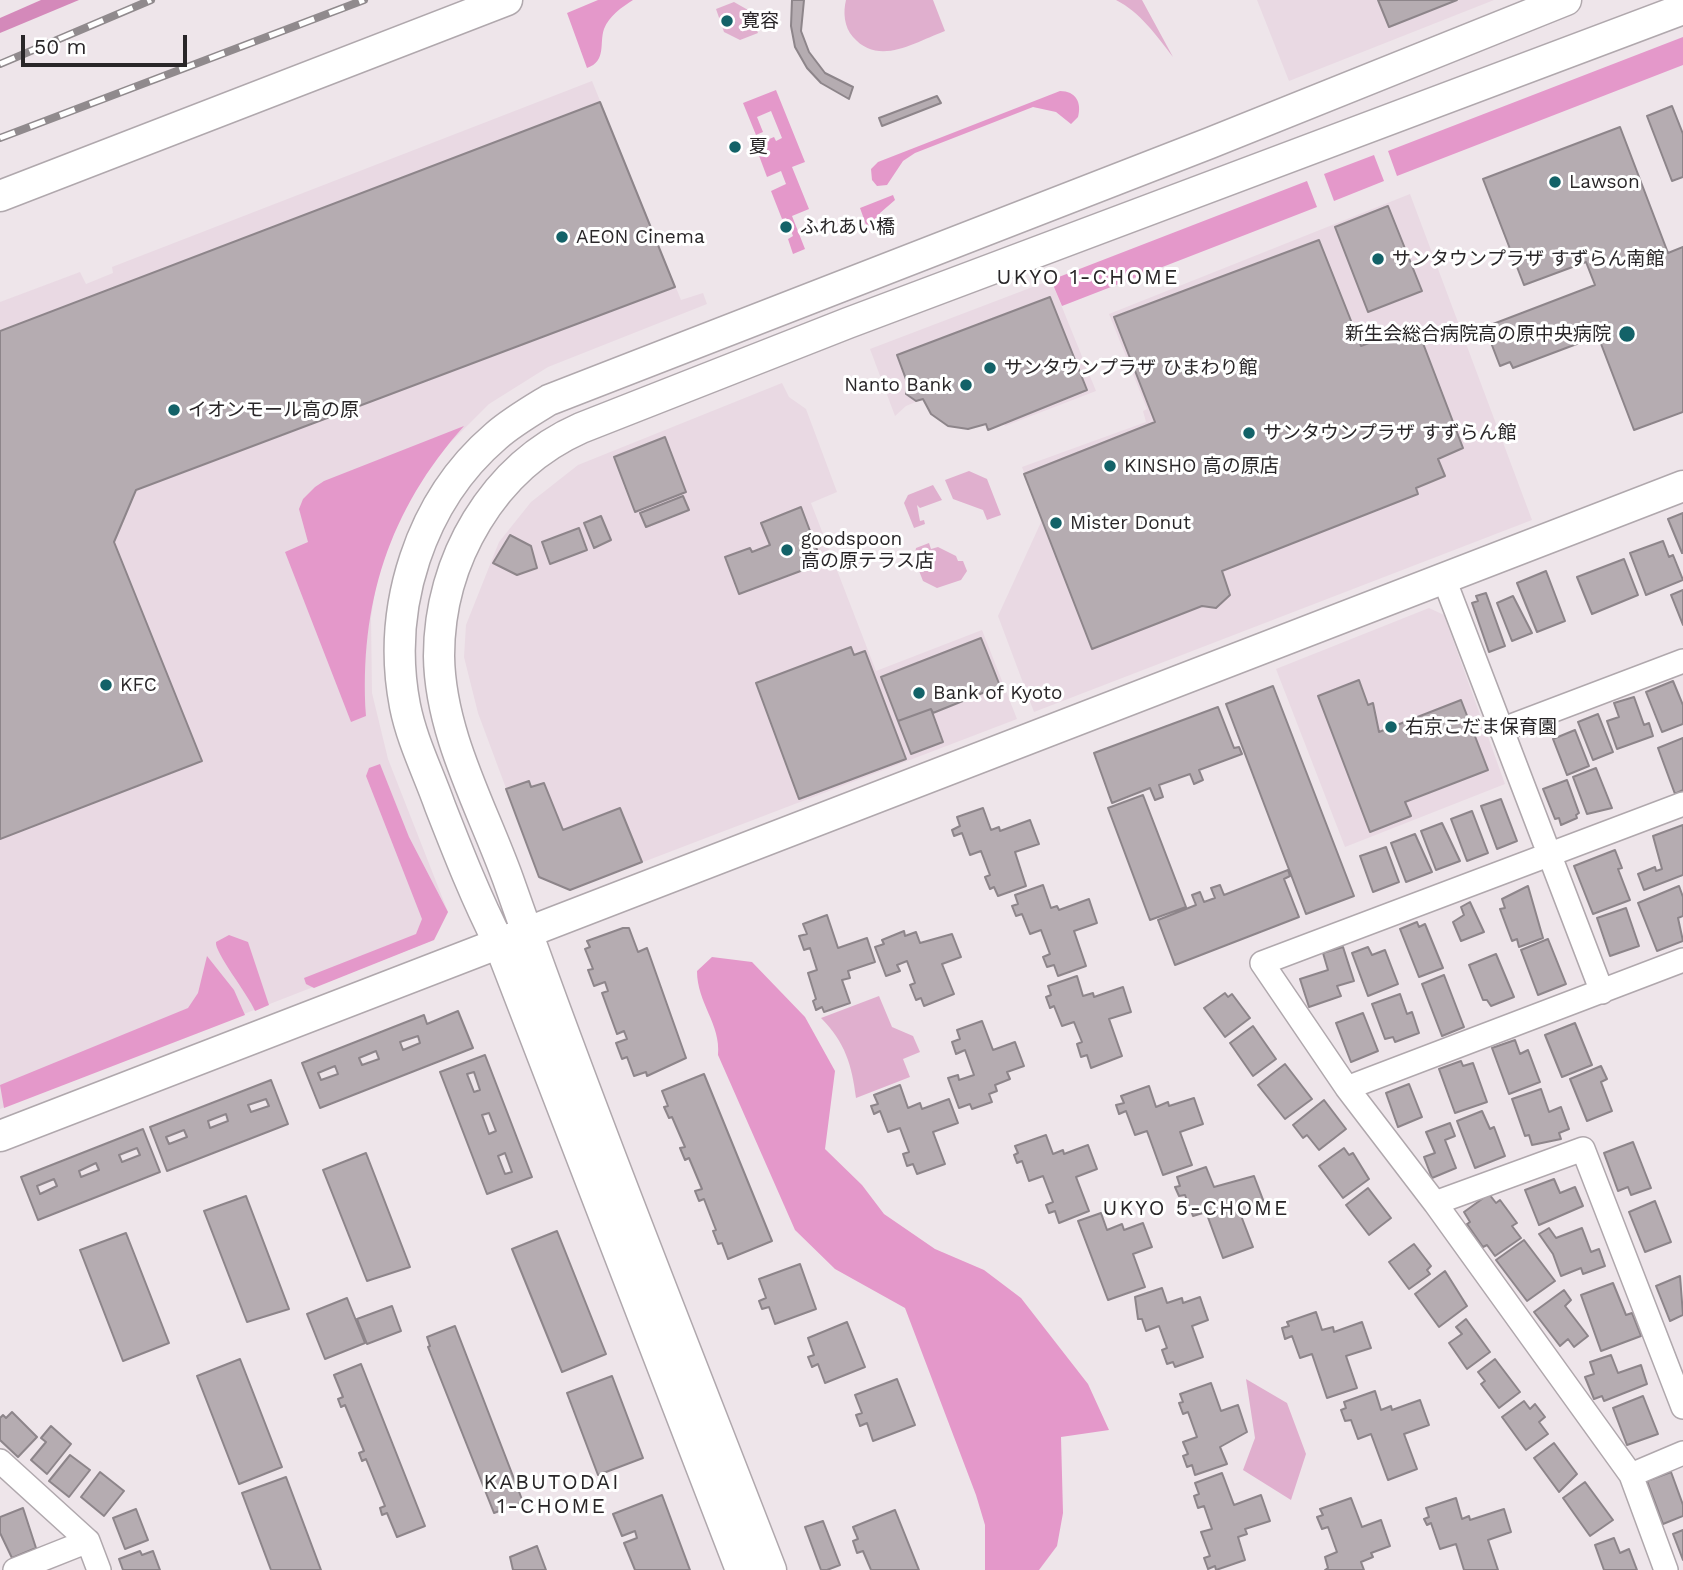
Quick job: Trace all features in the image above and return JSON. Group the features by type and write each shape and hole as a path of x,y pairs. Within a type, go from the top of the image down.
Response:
{"street":[{"path":"0,196 410,40 507,0"},
{"path":"771,1570 512,938 474,892 415,743 402,686 400,649 406,594 421,540 446,495 496,436 549,400 1566,0"},
{"path":"1644,22 1675,0"},
{"path":"741,1570 512,938 446,712 439,659 448,592 462,548 488,503 518,468 557,439 581,428 848,323 1683,9"},
{"path":"0,1136 1683,486"},
{"path":"1444,579 1602,992"},
{"path":"1501,730 1683,661"},
{"path":"1666,1570 1632,1475 1347,1088 1262,963 1683,804"},
{"path":"1347,1088 1683,960"},
{"path":"1434,1203 1583,1149 1683,1407"},
{"path":"1632,1475 1683,1453"},
{"path":"0,1461 88,1541 99,1570"},
{"path":"15,1570 88,1541"}],"shaded area":[{"path":"41,0 79,0 0,33 0,18"},
{"path":"598,0 633,0 609,20 604,29 600,56 587,68 567,13"},
{"path":"846,0 933,0 945,31 910,46 886,51 874,50 863,46 850,33 845,19"},
{"path":"1116,0 1142,0 1173,57 1140,18"},
{"path":"1257,0 1494,0 1289,81"},
{"path":"734,2 748,10 758,33 740,40 724,32 716,9"},
{"path":"1683,37 1683,65 1397,176 1388,151"},
{"path":"592,81 681,300 703,293 707,304 548,367 489,404 437,456 416,487 392,535 377,578 371,618 372,693 388,759 448,912 434,940 0,1109 0,302 80,272 86,284 113,273 112,267"},
{"path":"776,90 805,162 792,167 809,209 792,216 805,249 793,254 788,239 793,236 786,218 782,219 771,191 786,184 781,171 767,177 755,145 774,137 776,141 782,138 771,111 757,117 763,132 756,135 743,103"},
{"path":"1060,91 1070,93 1078,103 1078,117 1071,124 1056,112 1033,107 915,153 903,161 887,185 877,186 872,180 871,169 878,162"},
{"path":"1374,155 1384,181 1334,201 1324,174"},
{"path":"1307,181 1317,207 1062,306 1051,280"},
{"name":"サンタウンプラザ すずらん館","path":"1410,194 1532,520 1034,712 998,616 1042,520 1022,467 1146,422 1143,411 1147,409 1109,314"},
{"path":"893,195 895,200 880,213 869,233 860,208"},
{"name":"サンタウンプラザ ひまわり館","path":"1051,280 1096,391 988,430 986,424 964,429 948,426 931,414 923,399 906,406 895,416 870,349"},
{"path":"782,383 789,397 806,409 837,492 811,503 876,671 982,630 1017,719 570,890 539,877 478,713 464,657 466,625 499,542 531,502 578,465"},
{"path":"464,426 416,491 398,525 384,561 374,597 368,635 366,716 351,722 285,552 308,542 299,509 303,499 324,481"},
{"path":"969,471 987,479 1001,515 987,520 983,510 953,499 945,480"},
{"path":"933,485 942,500 920,508 917,505 920,521 924,520 925,524 914,528 904,503 908,495"},
{"path":"929,543 931,549 938,547 956,556 958,561 963,561 967,571 961,580 937,588 923,581 914,558 916,548"},
{"name":"右京こだま保育園","path":"1429,608 1444,615 1505,784 1345,847 1276,669"},
{"path":"380,764 409,837 448,912 434,940 314,988 306,984 304,978 416,934 422,919 366,776 369,768"},
{"path":"229,935 248,942 269,1005 255,1011 220,955 216,942"},
{"path":"207,956 234,990 245,1015 4,1108 0,1085 188,1008 198,993"},
{"path":"712,957 752,962 805,1017 835,1071 825,1149 862,1185 884,1214 935,1249 984,1270 1021,1298 1088,1384 1109,1430 1061,1437 1063,1513 1057,1546 1039,1570 985,1570 985,1525 976,1495 905,1308 835,1269 795,1230 718,1055 716,1033 701,993 697,971"},
{"path":"879,996 892,1027 913,1036 920,1052 903,1059 910,1077 856,1098 842,1045 821,1018"},
{"path":"1246,1379 1287,1403 1306,1454 1291,1500 1243,1470 1255,1438"}],"building":[{"path":"792,0 804,0 801,31 809,52 825,73 853,87 849,99 821,83 807,68 795,47 791,26"},
{"path":"1378,0 1457,0 1389,27"},
{"path":"937,96 941,103 882,126 879,118"},
{"name":"イオンモール高の原","path":"600,102 675,287 136,490 114,542 202,761 0,839 0,331"},
{"path":"1672,106 1683,134 1683,177 1672,181 1647,116"},
{"path":"1620,127 1668,253 1683,247 1683,412 1634,430 1598,336 1513,368 1510,362 1500,366 1488,335 1496,332 1493,324 1595,285 1586,262 1524,285 1483,179"},
{"name":"サンタウンプラザ すずらん南館","path":"1388,206 1422,291 1368,312 1335,227"},
{"name":"サンタウンプラザ すずらん館","path":"1319,240 1361,346 1416,325 1463,448 1438,459 1445,476 1416,488 1418,494 1222,571 1230,595 1216,608 1202,606 1092,649 1024,474 1155,422 1114,317"},
{"name":"サンタウンプラザ ひまわり館","path":"1050,297 1087,390 988,430 986,424 968,429 948,426 931,414 923,399 916,401 906,394 907,382 897,355"},
{"path":"665,437 686,492 635,512 614,457"},
{"path":"683,496 689,510 646,527 640,513"},
{"name":"goodspoon 高の原テラス店","path":"801,507 822,563 739,594 725,557 750,548 752,552 770,545 761,523"},
{"path":"1683,513 1683,553 1682,553 1668,519"},
{"path":"601,516 611,540 594,548 584,523"},
{"path":"579,528 587,550 550,564 542,542"},
{"path":"510,535 531,546 537,568 517,575 493,563"},
{"path":"1663,541 1669,557 1673,555 1683,580 1646,595 1630,553"},
{"path":"1624,559 1638,595 1592,614 1577,577"},
{"path":"1546,571 1565,621 1537,632 1517,583"},
{"path":"1683,590 1683,625 1671,595"},
{"path":"1486,593 1505,646 1489,652 1472,603 1478,601 1476,596"},
{"path":"1513,596 1532,633 1512,641 1497,603"},
{"path":"981,638 1000,686 933,713 931,709 898,721 881,677"},
{"path":"851,647 854,655 865,651 906,759 799,799 756,683"},
{"path":"1359,680 1368,705 1373,703 1379,732 1461,700 1488,770 1405,802 1411,816 1370,832 1318,696"},
{"path":"1673,681 1683,705 1683,724 1662,732 1646,692"},
{"path":"1273,686 1354,896 1306,914 1226,704"},
{"path":"1634,697 1644,725 1649,723 1653,736 1617,749 1607,721 1619,717 1614,703"},
{"path":"1218,707 1234,748 1239,747 1242,754 1199,770 1203,780 1194,784 1190,774 1159,785 1163,797 1155,800 1150,788 1112,803 1094,753"},
{"path":"931,709 943,742 911,754 898,721"},
{"path":"1598,714 1613,752 1593,760 1578,722"},
{"path":"1575,730 1589,766 1567,775 1553,739"},
{"path":"1683,738 1683,790 1675,794 1658,748"},
{"path":"1596,768 1612,808 1587,814 1573,777"},
{"path":"1567,780 1579,813 1577,818 1561,825 1559,818 1555,819 1543,789"},
{"path":"529,781 531,787 544,783 563,830 620,808 642,862 570,890 539,877 506,789"},
{"path":"1143,795 1186,907 1150,920 1108,808"},
{"path":"1501,799 1517,841 1497,849 1481,806"},
{"path":"983,808 991,830 999,827 1000,831 1030,820 1039,844 1015,852 1026,886 998,896 994,887 990,889 985,877 990,875 981,851 970,855 962,833 954,836 952,830 960,826 957,817"},
{"path":"1472,811 1488,853 1467,861 1451,819"},
{"path":"1442,823 1460,861 1436,870 1421,831"},
{"path":"1683,825 1683,875 1644,890 1638,874 1655,867 1656,871 1662,869 1653,836"},
{"path":"1415,834 1432,872 1406,882 1391,843"},
{"path":"1386,847 1399,882 1373,892 1360,856"},
{"path":"1615,850 1622,868 1618,869 1630,900 1593,914 1574,866"},
{"path":"1288,870 1290,876 1284,879 1299,917 1175,965 1158,920 1196,905 1192,895 1200,892 1204,902 1215,898 1211,888 1220,885 1224,895"},
{"path":"1043,885 1051,908 1057,906 1059,910 1089,899 1097,923 1074,931 1086,966 1058,976 1054,965 1047,967 1043,957 1050,954 1041,930 1030,934 1022,914 1016,916 1012,906 1018,904 1015,895"},
{"path":"1528,886 1543,938 1519,947 1517,939 1512,941 1500,909 1505,908 1502,899"},
{"path":"1679,886 1683,897 1683,916 1678,918 1683,941 1657,951 1638,903"},
{"path":"1470,902 1484,932 1461,941 1453,922 1464,915 1461,907"},
{"path":"1626,908 1639,946 1610,956 1597,918"},
{"path":"827,915 838,948 867,938 875,962 848,971 850,978 842,980 850,1003 824,1012 822,1007 816,1010 813,1001 816,999 808,973 817,970 810,948 804,950 799,936 807,934 803,924"},
{"path":"1417,922 1419,927 1425,924 1443,968 1419,977 1400,929"},
{"path":"629,928 638,952 647,948 686,1058 647,1076 646,1072 634,1076 627,1057 622,1059 616,1043 627,1039 624,1031 617,1034 602,993 608,991 605,982 594,986 588,970 593,969 585,949 590,947 587,941"},
{"path":"904,931 905,936 916,932 920,943 952,934 961,957 942,964 954,994 924,1006 921,998 916,1000 910,985 915,983 907,961 897,965 900,971 886,976 875,947 884,944 882,940"},
{"path":"1548,939 1566,984 1538,995 1521,950"},
{"path":"1343,947 1354,981 1337,986 1341,996 1309,1007 1300,979 1328,970 1323,953"},
{"path":"1368,947 1372,955 1385,950 1398,984 1368,996 1352,953"},
{"path":"1496,954 1514,997 1491,1006 1487,1000 1483,1000 1469,965"},
{"path":"1444,975 1464,1027 1442,1036 1422,984"},
{"path":"1077,976 1083,996 1093,993 1094,997 1123,987 1131,1012 1109,1019 1122,1056 1091,1068 1087,1055 1081,1057 1077,1044 1082,1042 1074,1022 1062,1026 1054,1006 1050,1008 1046,997 1051,995 1048,986"},
{"path":"1225,993 1228,997 1232,994 1250,1018 1225,1037 1204,1008"},
{"path":"1400,994 1407,1014 1412,1012 1419,1033 1395,1042 1393,1037 1385,1039 1372,1004"},
{"path":"458,1011 473,1048 320,1108 302,1063 424,1015 427,1024","holes":["418,1036 420,1043 403,1050 400,1042","376,1051 379,1059 362,1065 359,1058","335,1066 338,1074 321,1080 318,1073"]},
{"path":"1363,1013 1378,1051 1351,1062 1336,1023"},
{"path":"982,1021 993,1050 1015,1042 1024,1066 1007,1072 1010,1079 995,1085 997,1091 989,1094 992,1102 972,1109 970,1104 959,1108 948,1078 958,1075 959,1080 974,1075 965,1050 956,1054 952,1042 960,1039 957,1030"},
{"path":"1575,1023 1592,1065 1562,1077 1545,1035"},
{"path":"1253,1026 1276,1059 1253,1076 1230,1043"},
{"path":"1515,1040 1520,1054 1528,1050 1540,1082 1509,1094 1492,1048"},
{"path":"485,1055 532,1177 487,1194 440,1072","holes":["474,1072 480,1090 474,1092 467,1074","489,1113 496,1131 489,1134 482,1115","505,1153 512,1172 505,1174 498,1156"]},
{"path":"1461,1061 1463,1066 1473,1063 1487,1102 1455,1113 1439,1069"},
{"path":"1285,1064 1312,1099 1285,1119 1258,1085"},
{"path":"1601,1066 1607,1079 1601,1082 1612,1111 1587,1121 1570,1079"},
{"path":"704,1074 772,1241 728,1259 722,1243 718,1244 713,1231 716,1230 704,1199 699,1201 695,1191 702,1189 689,1158 685,1160 680,1148 685,1147 672,1117 669,1118 664,1107 668,1106 662,1091"},
{"path":"271,1080 288,1124 167,1171 150,1127","holes":["266,1099 269,1106 251,1112 248,1105","226,1114 228,1121 210,1128 208,1121","184,1130 187,1137 169,1144 166,1137"]},
{"path":"1409,1084 1422,1117 1398,1127 1386,1093"},
{"path":"900,1085 908,1108 920,1103 922,1109 949,1099 958,1123 933,1132 945,1164 917,1174 913,1164 907,1166 903,1154 909,1152 900,1128 888,1132 880,1111 874,1114 871,1106 878,1104 874,1095"},
{"path":"1149,1086 1156,1107 1194,1098 1203,1124 1180,1132 1192,1165 1163,1175 1147,1131 1135,1135 1126,1111 1119,1114 1116,1105 1124,1103 1121,1096"},
{"path":"1541,1089 1549,1112 1561,1107 1569,1129 1559,1133 1561,1139 1532,1145 1529,1135 1525,1136 1512,1099"},
{"path":"1324,1100 1346,1129 1319,1150 1307,1135 1303,1138 1293,1125"},
{"path":"1482,1111 1490,1129 1494,1127 1505,1156 1475,1168 1457,1121"},
{"path":"1450,1123 1455,1136 1445,1140 1456,1168 1432,1178 1424,1157 1435,1153 1426,1132"},
{"path":"143,1129 160,1172 38,1220 21,1177","holes":["137,1148 140,1155 122,1162 119,1155","96,1163 99,1170 81,1177 79,1171","54,1179 57,1186 40,1194 37,1186"]},
{"path":"1046,1135 1053,1154 1063,1150 1064,1154 1088,1145 1097,1169 1076,1177 1089,1211 1059,1223 1055,1211 1049,1213 1046,1205 1053,1202 1043,1176 1029,1181 1022,1161 1017,1163 1014,1155 1018,1153 1015,1146"},
{"path":"1633,1142 1651,1188 1631,1195 1628,1187 1618,1191 1604,1153"},
{"path":"1344,1148 1349,1155 1353,1153 1369,1179 1343,1198 1319,1166"},
{"path":"366,1153 410,1267 367,1281 323,1170"},
{"path":"1206,1167 1214,1187 1254,1176 1265,1205 1240,1213 1253,1247 1223,1258 1206,1212 1193,1216 1185,1195 1179,1196 1175,1187 1180,1186 1177,1177"},
{"path":"1554,1179 1560,1193 1575,1187 1583,1206 1539,1225 1525,1190"},
{"path":"1368,1188 1391,1218 1369,1235 1346,1205"},
{"path":"1489,1194 1496,1203 1500,1200 1517,1223 1512,1226 1521,1238 1495,1256 1487,1245 1483,1247 1467,1224 1470,1222 1464,1212"},
{"path":"246,1196 289,1309 247,1322 204,1211"},
{"path":"1655,1201 1671,1242 1645,1252 1629,1212"},
{"path":"1101,1213 1107,1230 1122,1224 1124,1230 1143,1223 1152,1247 1133,1254 1145,1287 1108,1300 1078,1221"},
{"path":"1549,1228 1556,1238 1582,1228 1591,1252 1599,1249 1605,1266 1583,1274 1581,1268 1561,1276 1553,1254 1539,1234"},
{"path":"557,1231 606,1354 562,1372 512,1249"},
{"path":"126,1233 169,1343 123,1361 80,1250"},
{"path":"1524,1240 1555,1281 1527,1301 1496,1260"},
{"path":"1414,1244 1431,1266 1427,1270 1430,1274 1409,1289 1389,1262"},
{"path":"800,1264 816,1309 775,1324 769,1307 762,1309 759,1301 766,1298 759,1279"},
{"path":"1445,1271 1467,1306 1439,1327 1415,1294"},
{"path":"1680,1276 1683,1315 1670,1321 1656,1286"},
{"path":"1613,1283 1626,1315 1632,1313 1641,1336 1601,1351 1581,1295"},
{"path":"1162,1288 1167,1303 1182,1298 1183,1303 1200,1297 1208,1320 1192,1326 1203,1357 1175,1367 1173,1362 1167,1364 1162,1350 1167,1348 1159,1326 1146,1331 1142,1319 1138,1319 1135,1297"},
{"path":"1564,1290 1571,1300 1565,1306 1588,1336 1574,1347 1568,1339 1560,1346 1534,1312"},
{"path":"347,1298 365,1343 325,1359 307,1314"},
{"path":"392,1306 401,1331 367,1344 357,1319"},
{"path":"1316,1312 1322,1330 1333,1327 1334,1332 1362,1322 1371,1348 1346,1356 1357,1388 1327,1398 1312,1354 1300,1358 1292,1336 1285,1339 1282,1328 1289,1326 1287,1322"},
{"path":"1466,1319 1490,1352 1467,1369 1449,1343 1462,1334 1456,1327"},
{"path":"847,1322 865,1367 825,1383 818,1364 812,1367 808,1357 814,1355 808,1338"},
{"path":"455,1326 523,1502 494,1513 428,1347 427,1337"},
{"path":"1611,1355 1618,1373 1641,1365 1647,1384 1604,1401 1602,1396 1594,1399 1585,1377 1594,1374 1590,1362"},
{"path":"240,1359 282,1467 239,1484 197,1376"},
{"path":"1495,1359 1520,1392 1499,1408 1481,1384 1485,1381 1478,1372"},
{"path":"361,1364 425,1526 397,1537 387,1513 382,1515 380,1508 385,1506 366,1459 362,1461 359,1453 364,1451 345,1405 341,1407 338,1399 343,1397 334,1375"},
{"path":"612,1376 643,1458 598,1475 567,1393"},
{"path":"897,1379 915,1425 873,1441 867,1423 860,1426 856,1415 862,1413 855,1395"},
{"path":"1211,1383 1221,1411 1238,1405 1247,1432 1220,1447 1227,1464 1195,1475 1192,1465 1187,1467 1183,1456 1188,1454 1183,1442 1197,1437 1188,1412 1183,1414 1179,1403 1183,1402 1180,1394"},
{"path":"1375,1391 1381,1410 1391,1406 1392,1410 1420,1400 1429,1425 1404,1434 1417,1469 1388,1480 1371,1434 1358,1439 1351,1420 1345,1421 1341,1410 1346,1408 1344,1402"},
{"path":"1643,1396 1658,1434 1627,1445 1613,1408"},
{"path":"1524,1401 1530,1409 1535,1404 1545,1417 1539,1422 1548,1434 1526,1450 1502,1417"},
{"path":"12,1412 37,1437 18,1457 0,1440 0,1418 3,1415 6,1418"},
{"path":"51,1426 71,1444 47,1474 31,1460 46,1442 41,1438"},
{"path":"1554,1443 1577,1474 1559,1492 1534,1458"},
{"path":"70,1455 90,1470 69,1497 49,1481"},
{"path":"100,1472 124,1491 104,1516 81,1497"},
{"path":"1671,1472 1683,1505 1683,1516 1663,1524 1647,1481"},
{"path":"1222,1473 1234,1505 1261,1495 1270,1521 1245,1529 1247,1534 1238,1537 1245,1560 1216,1570 1215,1566 1208,1569 1204,1558 1210,1556 1201,1532 1212,1529 1204,1506 1198,1508 1194,1496 1199,1494 1195,1483"},
{"path":"286,1477 321,1570 271,1570 242,1493"},
{"path":"1585,1482 1613,1520 1590,1536 1563,1498"},
{"path":"662,1495 690,1570 635,1570 624,1543 637,1538 635,1531 622,1536 613,1514"},
{"path":"1351,1498 1362,1527 1381,1520 1390,1546 1371,1553 1373,1557 1361,1562 1364,1570 1325,1570 1328,1568 1325,1557 1337,1552 1328,1527 1322,1529 1317,1517 1323,1515 1320,1509"},
{"path":"1456,1498 1462,1519 1469,1516 1470,1520 1504,1509 1511,1532 1488,1540 1498,1570 1464,1570 1456,1544 1440,1549 1431,1523 1427,1525 1424,1519 1429,1517 1426,1508"},
{"path":"23,1508 36,1548 12,1558 0,1533 0,1517"},
{"path":"136,1509 148,1540 125,1549 113,1518"},
{"path":"895,1510 919,1570 871,1570 863,1551 857,1553 853,1541 858,1539 853,1527"},
{"path":"823,1521 840,1565 827,1570 821,1570 805,1527"},
{"path":"1683,1530 1683,1560 1673,1534"},
{"path":"1614,1538 1620,1553 1629,1549 1637,1570 1604,1570 1595,1545"},
{"path":"537,1546 546,1570 513,1570 510,1557"},
{"path":"140,1551 142,1555 153,1551 160,1570 123,1570 119,1559"}],"railway":[{"path":"0,64 151,0"},
{"path":"0,138 364,0"}],"place":[{"name":"寛容","path":"727,21"},
{"name":"夏","path":"735,147"},
{"name":"Lawson","path":"1555,182"},
{"name":"ふれあい橋","path":"786,227"},
{"name":"AEON Cinema","path":"562,237"},
{"name":"サンタウンプラザ すずらん南館","path":"1378,259"},
{"name":"新生会総合病院高の原中央病院","path":"1627,334"},
{"name":"サンタウンプラザ ひまわり館","path":"990,368"},
{"name":"Nanto Bank","path":"966,385"},
{"name":"イオンモール高の原","path":"174,410"},
{"name":"サンタウンプラザ すずらん館","path":"1249,433"},
{"name":"KINSHO 高の原店","path":"1110,466"},
{"name":"Mister Donut","path":"1056,523"},
{"name":"goodspoon 高の原テラス店","path":"787,550"},
{"name":"KFC","path":"106,685"},
{"name":"Bank of Kyoto","path":"919,693"},
{"name":"右京こだま保育園","path":"1391,727"}],"district":[{"name":"UKYO 1-CHOME","path":"1088,278"},
{"name":"UKYO 5-CHOME","path":"1196,1209"},
{"name":"KABUTODAI 1-CHOME","path":"552,1495"}]}
